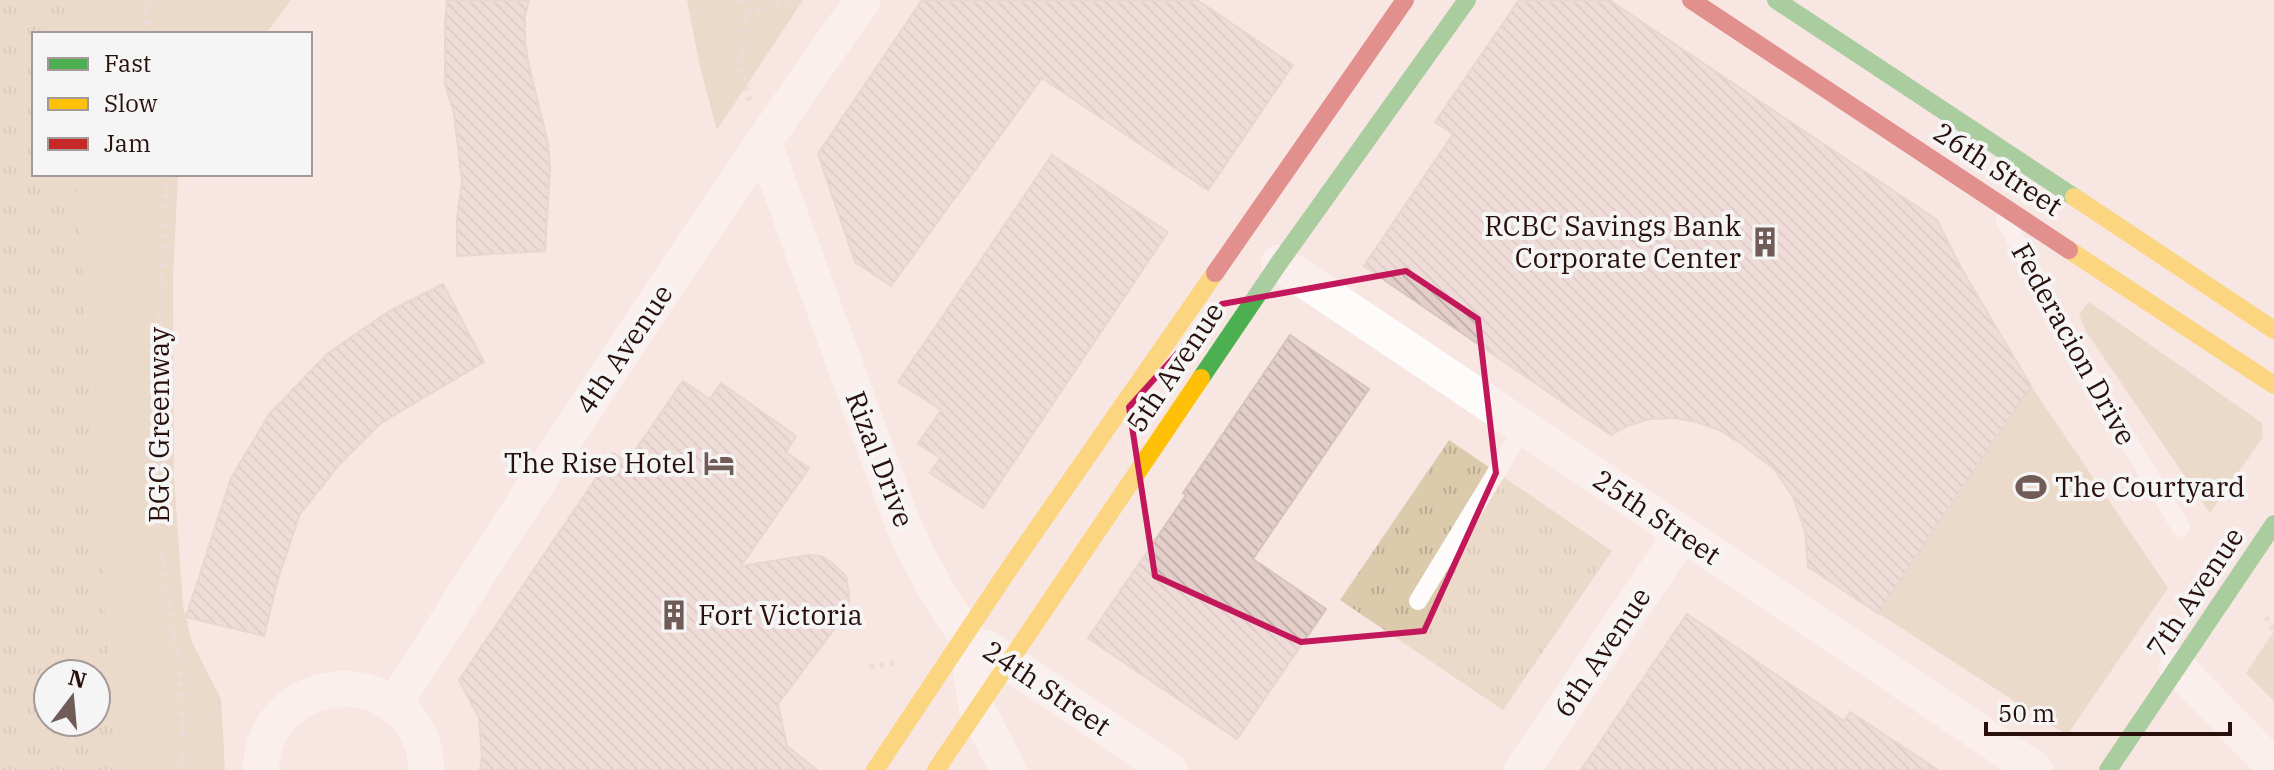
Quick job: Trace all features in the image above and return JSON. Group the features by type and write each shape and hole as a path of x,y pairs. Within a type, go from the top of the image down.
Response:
{"main road":[{"name":"5th Avenue","path":"875,770 965,634 1405,0"},
{"name":"5th Avenue","path":"936,770 1279,263 1467,0"},
{"name":"26th Street","path":"1691,0 2274,385"},
{"name":"26th Street","path":"1776,0 2274,330"},
{"name":"7th Avenue","path":"2108,770 2274,524"}],"street":[{"name":"4th Avenue","path":"394,705 590,398 763,141 863,0"},
{"name":"Rizal Drive","path":"763,141 900,516 916,553 965,634 977,709 1008,770"},
{"name":"25th Street","path":"1279,263 2035,770"},
{"name":"6th Avenue","path":"1522,770 1682,534"},
{"name":"24th Street","path":"965,634 1169,770"},
{"path":"2177,667 2274,767"},
{"path":"261,770 261,755 270,729 289,708 313,694 341,688 368,692 394,705 412,723 423,746 427,770"}],"lane":[{"name":"Federacion Drive","path":"1994,200 2096,387 2181,528"},
{"path":"1418,601 1524,427"}],"path":[{"path":"144,0 148,32"},
{"path":"740,0 746,13 739,62 763,141"},
{"path":"746,13 796,0"},
{"name":"BGC Greenway","path":"167,176 155,397 155,507 180,673 184,770"},
{"path":"2266,617 2274,631"},
{"path":"870,667 905,661"}],"highlighted area":[{"path":"1406,271 1478,319 1496,473 1424,631 1301,642 1155,576 1129,407 1222,304"}],"green space":[{"path":"0,0 64,0 67,32 32,32 32,176 76,176 109,658 32,658 32,738 112,738 112,697 117,770 0,770"},
{"path":"64,0 291,0 267,32 67,32"},
{"path":"687,0 803,0 717,130 700,67"},
{"path":"76,176 178,176 173,278 174,477 183,605 192,642 221,699 225,770 117,770 112,658 109,658"},
{"path":"2089,302 2262,423 2263,437 2210,513 2087,333 2079,314"},
{"name":"The Courtyard","path":"2031,386 2168,588 2067,735 1878,613"},
{"path":"1449,440 1612,551 1503,710 1340,600"},
{"path":"2274,631 2274,701 2246,673"}],"building":[{"path":"447,0 529,0 525,42 548,143 550,168 545,251 457,256 457,217 462,182 454,113 445,84"},
{"path":"922,0 1197,0 1293,65 1208,190 1042,78 891,286 855,262 818,154"},
{"path":"1519,0 1609,0 1937,220 1961,268 2031,386 1878,613 1808,567 1805,531 1793,497 1774,469 1743,445 1721,431 1675,418 1649,419 1611,435 1364,266 1453,134 1435,122"},
{"path":"1052,155 1168,232 983,508 930,473 940,458 918,444 941,410 898,382"},
{"path":"443,284 484,362 381,423 339,465 300,514 279,576 264,636 186,617 231,478 270,413 327,354 389,311"},
{"path":"1290,335 1369,389 1253,559 1326,609 1237,739 1088,638"},
{"name":"Fort Victoria","path":"683,381 710,399 721,383 796,436 786,452 809,468 741,566 809,555 821,556 846,576 848,611 778,704 787,746 817,770 480,770 479,718 459,680 613,453 627,462"},
{"path":"1687,614 1844,721 1850,712 1938,770 1581,770"}],"traffic: fast":[{"path":"1201,378 1467,0"},
{"path":"1776,0 2074,197"},
{"path":"2108,770 2274,524"}],"traffic: slow":[{"path":"2074,197 2274,330"},
{"path":"2069,250 2274,385"},
{"path":"875,770 1009,569 1215,273"},
{"path":"936,770 1201,378"}],"traffic: jam":[{"path":"1215,273 1405,0"},
{"path":"1691,0 2069,250"}],"place":[{"name":"RCBC Savings Bank Corporate Center","path":"1765,242"},
{"name":"The Rise Hotel","path":"719,463"},
{"name":"The Courtyard","path":"2031,487"},
{"name":"Fort Victoria","path":"674,615"}]}
